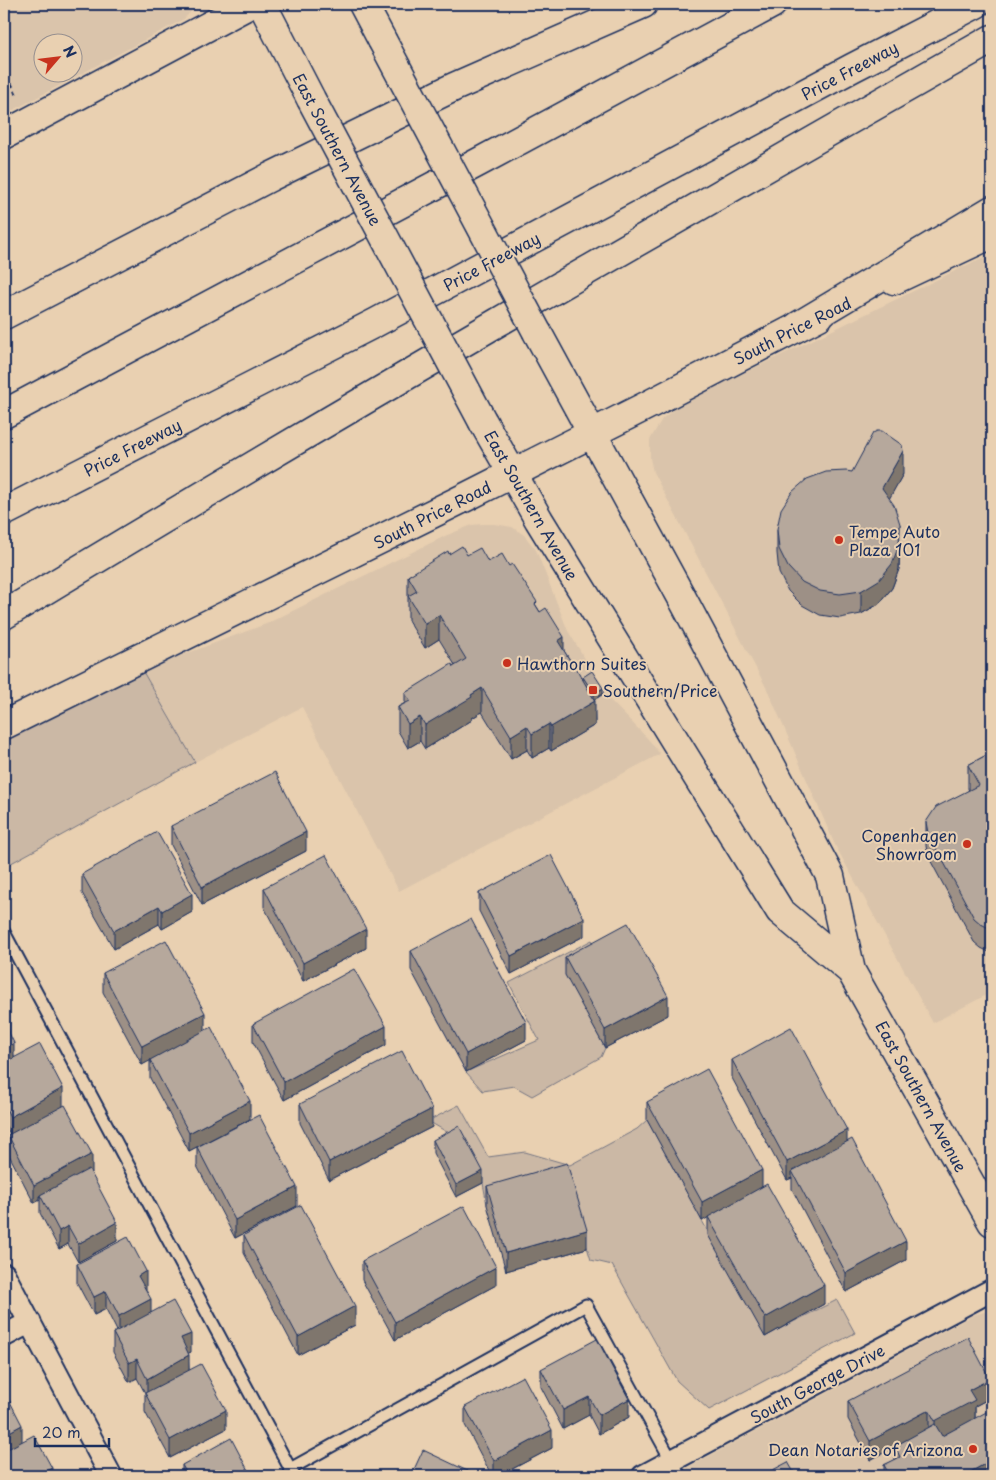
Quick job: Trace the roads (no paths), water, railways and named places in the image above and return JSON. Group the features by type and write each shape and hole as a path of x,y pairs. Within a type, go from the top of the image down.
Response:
{"main road":[{"path":"4,135 250,4"},
{"name":"East Southern Avenue","path":"262,4 483,422 544,528 780,911 851,971"},
{"name":"East Southern Avenue","path":"363,4 830,876 851,971 992,1222"},
{"path":"4,315 270,177 428,100 643,4"},
{"path":"4,414 461,172 772,4"},
{"name":"Price Freeway","path":"4,512 375,323 843,72 976,4"},
{"path":"4,615 394,382 596,264 992,39"},
{"path":"798,326 992,210"},
{"name":"South Price Road","path":"4,725 648,405 798,326 992,234"}],"street":[{"path":"4,1274 111,1476"},
{"name":"South George Drive","path":"643,1476 676,1468 992,1290"},
{"path":"4,1336 30,1322"}],"lane":[{"path":"4,932 292,1472 586,1305 676,1468"}],"place":[{"name":"Tempe Auto Plaza 101","path":"839,540"},
{"name":"Hawthorn Suites","path":"507,663"},
{"name":"Southern/Price","path":"593,690"},
{"name":"Copenhagen Showroom","path":"967,844"},
{"name":"Dean Notaries of Arizona","path":"973,1449"}]}
